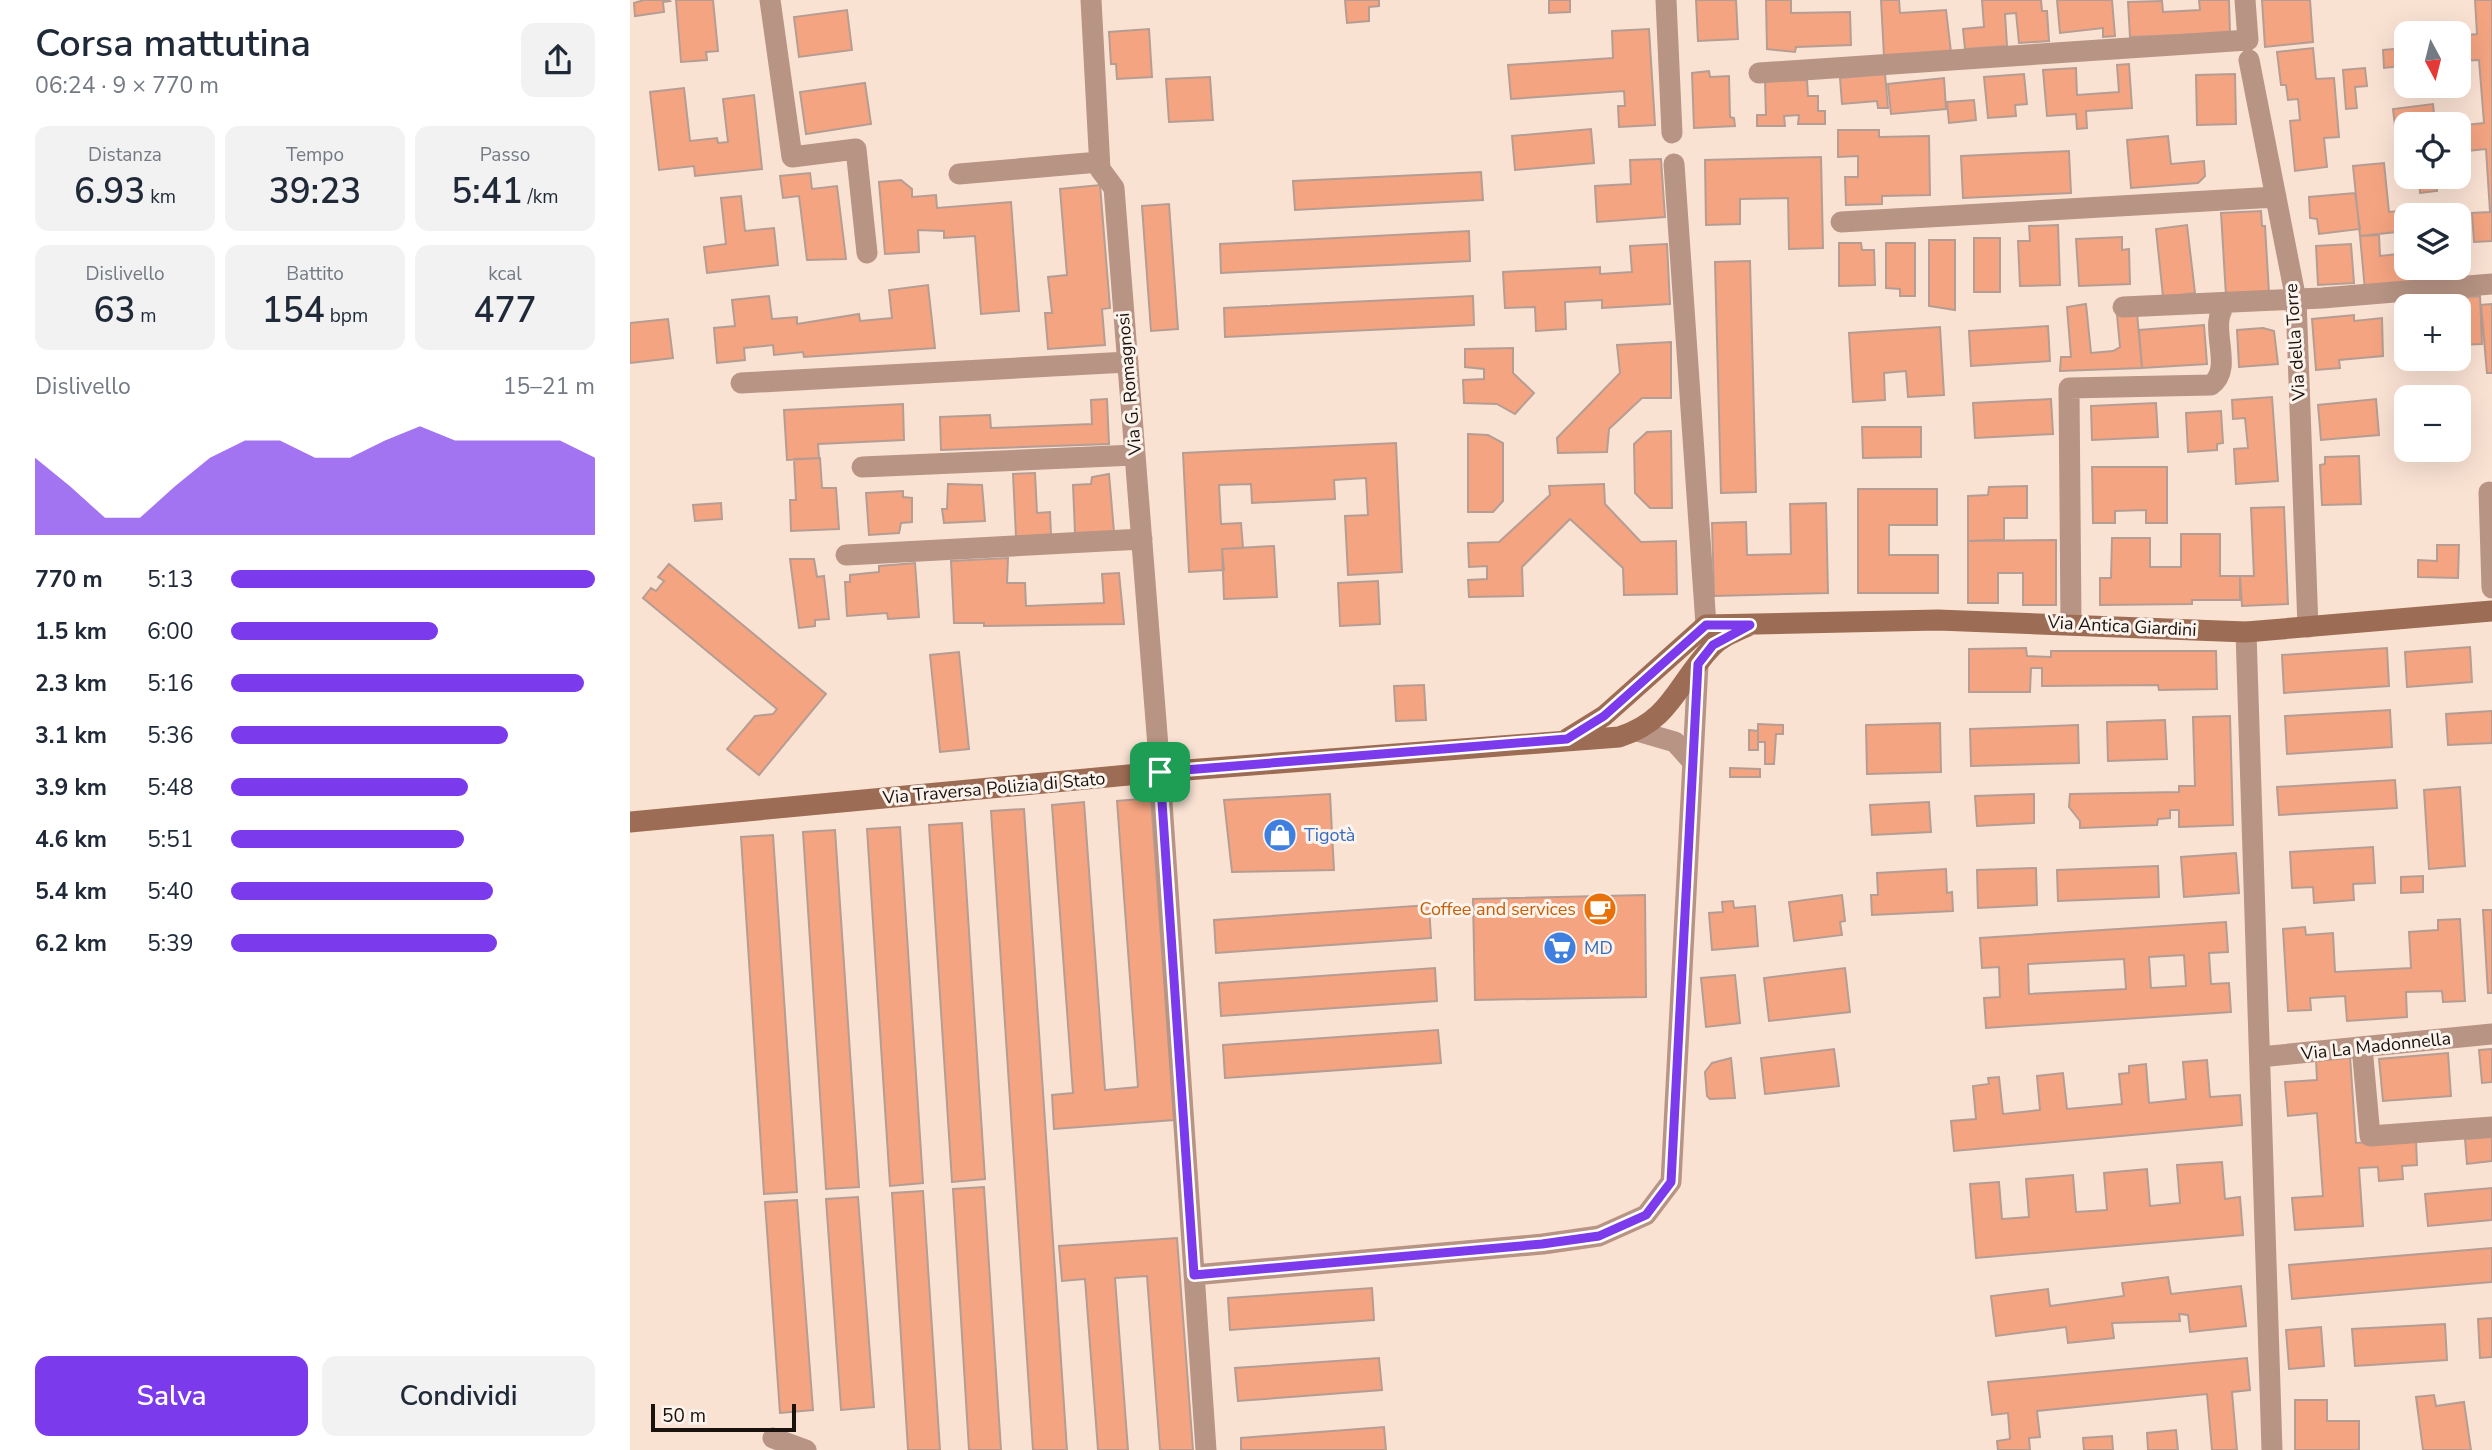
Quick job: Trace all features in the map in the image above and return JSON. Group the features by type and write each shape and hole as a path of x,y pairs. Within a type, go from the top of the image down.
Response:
{"street":[{"path":"770,0 792,157 856,149 867,253"},
{"name":"Via G. Romagnosi","path":"1091,0 1099,162 1100,169 1114,188 1128,362 1160,772 1206,1450"},
{"path":"1666,0 1672,133"},
{"name":"Via della Torre","path":"2245,0 2248,50 2296,300 2308,627"},
{"path":"1759,74 2248,50"},
{"path":"959,174 1099,162"},
{"path":"1194,1275 1542,1244 1599,1236 1646,1215 1671,1182 1691,760 1700,629 1674,164"},
{"path":"1841,222 2276,197"},
{"path":"2123,307 2296,300 2492,284"},
{"path":"2071,623 2069,388 2211,385 2218,380 2221,370 2218,316 2227,303"},
{"path":"741,383 1128,362"},
{"path":"862,467 1135,455"},
{"path":"2489,492 2492,588"},
{"path":"846,555 1142,539"},
{"name":"Via Antica Giardini","path":"1700,629 1937,620 2071,623 2246,632 2492,611"},
{"name":"Via Antica Giardini","path":"1567,739 1598,740 1637,732 1650,724 1671,705 1713,645 1750,625"},
{"path":"1567,739 1604,716 1700,629"},
{"path":"2246,632 2272,1450"},
{"path":"1661,663 1676,671 1685,685"},
{"path":"1621,700 1626,716 1637,732 1675,742 1691,760"},
{"name":"Via Traversa Polizia di Stato","path":"630,822 1160,772 1567,739"},
{"name":"Via La Madonnella","path":"2260,1057 2492,1034"},
{"path":"2362,1047 2370,1136 2492,1127"},
{"path":"773,1438 806,1450"}],"building":[{"path":"644,0 670,1 663,2 664,12 635,16 634,3"},
{"path":"676,0 713,0 718,51 706,52 707,60 681,62"},
{"path":"1345,0 1379,0 1379,6 1369,7 1369,21 1347,23"},
{"path":"1549,0 1570,0 1570,12 1549,13"},
{"path":"1696,0 1736,0 1738,39 1698,41"},
{"path":"1766,0 1791,0 1791,13 1850,12 1851,45 1796,47 1795,52 1767,49"},
{"path":"1881,0 1899,0 1900,13 1946,10 1951,52 1884,56"},
{"path":"1982,0 2041,0 2042,11 2047,11 2049,41 2019,43 2016,13 2005,14 2007,46 1965,49 1963,29 1984,27"},
{"path":"2057,0 2112,0 2115,36 2103,37 2103,28 2060,33"},
{"path":"2199,0 2229,0 2230,33 2130,37 2128,2 2162,1 2163,12 2200,10"},
{"path":"2262,0 2310,0 2313,42 2265,47"},
{"path":"2475,0 2492,0 2492,241 2474,242 2472,213 2490,212 2486,149 2471,151 2471,124 2484,123 2479,60 2471,60 2471,35 2477,34"},
{"path":"847,10 852,50 799,57 794,17"},
{"path":"1149,29 1152,77 1117,79 1116,64 1111,64 1109,32"},
{"path":"1649,29 1655,125 1619,127 1618,106 1625,106 1624,91 1511,99 1508,65 1613,58 1612,31"},
{"path":"2313,48 2316,79 2334,78 2339,137 2324,138 2327,167 2295,171 2290,121 2300,120 2298,99 2288,100 2286,85 2281,85 2277,52"},
{"path":"2394,49 2394,67 2384,68 2383,50"},
{"path":"2129,64 2132,108 2086,111 2087,128 2077,129 2076,114 2047,116 2043,70 2076,68 2077,95 2119,92 2117,65"},
{"path":"2365,68 2367,86 2355,87 2357,108 2346,109 2343,70"},
{"path":"1709,71 1710,77 1729,76 1730,117 1734,118 1735,126 1694,128 1692,73"},
{"path":"1885,74 1888,108 1878,108 1877,101 1842,104 1840,78"},
{"path":"2024,74 2027,104 2015,105 2016,116 1988,118 1984,77"},
{"path":"2235,74 2236,124 2197,125 2196,75"},
{"path":"1210,77 1213,120 1169,122 1166,79"},
{"path":"1944,78 1946,109 1891,114 1888,84"},
{"path":"1807,80 1808,96 1818,96 1818,111 1825,111 1825,124 1798,124 1799,115 1784,116 1785,126 1757,126 1757,115 1766,115 1765,81"},
{"path":"865,83 871,124 806,134 800,92"},
{"path":"684,88 690,141 717,138 718,143 728,142 723,99 754,95 762,169 695,176 694,166 659,170 650,92"},
{"path":"1974,100 1976,120 1949,123 1947,102"},
{"path":"2433,104 2434,112 2394,112 2394,118 2393,109"},
{"path":"1591,129 1594,163 1515,170 1512,136"},
{"path":"1838,130 1879,130 1879,137 1929,136 1930,195 1882,196 1882,204 1846,205 1845,177 1858,177 1858,156 1838,157"},
{"path":"2168,136 2171,164 2204,161 2205,176 2198,183 2131,188 2127,140"},
{"path":"2069,151 2071,193 1963,198 1961,156"},
{"path":"1821,157 1823,248 1789,249 1788,198 1740,199 1740,224 1706,225 1705,160"},
{"path":"1661,159 1665,217 1597,222 1595,186 1631,184 1630,160"},
{"path":"2384,163 2389,212 2394,211 2394,232 2360,236 2353,166"},
{"path":"1481,172 1483,200 1295,210 1293,181"},
{"path":"810,173 812,189 837,186 846,259 807,260 799,196 783,198 780,176"},
{"path":"901,180 912,189 912,197 936,195 937,208 1011,202 1019,311 981,314 975,236 944,238 944,231 918,230 919,252 885,254 879,182"},
{"path":"1100,185 1110,308 1102,309 1105,345 1048,349 1045,313 1052,313 1048,277 1067,275 1060,189"},
{"path":"2420,189 2437,189 2437,191 2420,193"},
{"path":"2355,193 2360,229 2319,234 2317,219 2310,218 2309,197"},
{"path":"741,196 745,231 774,228 778,265 707,273 704,247 726,244 721,198"},
{"path":"1169,204 1178,329 1151,331 1142,206"},
{"path":"2261,211 2262,226 2265,226 2269,293 2226,296 2221,213"},
{"path":"2058,225 2060,285 2020,286 2018,241 2030,241 2029,226"},
{"path":"2187,225 2195,293 2163,297 2156,229"},
{"path":"1469,231 1470,261 1221,273 1220,244"},
{"path":"2379,235 2380,256 2394,254 2394,280 2415,280 2415,283 2365,290 2360,236"},
{"path":"2122,237 2122,250 2129,249 2130,284 2079,286 2076,239"},
{"path":"1974,238 2000,238 2000,292 1974,292"},
{"path":"1929,240 1955,240 1955,310 1929,306"},
{"path":"1839,243 1861,243 1862,250 1874,250 1875,285 1839,286"},
{"path":"1886,243 1915,243 1915,296 1900,296 1900,289 1886,288"},
{"path":"1667,244 1670,304 1602,308 1602,300 1565,302 1566,329 1536,331 1535,307 1505,308 1503,272 1600,267 1600,274 1632,272 1630,246"},
{"path":"2351,244 2354,283 2318,285 2316,246"},
{"path":"1750,261 1756,492 1721,493 1715,262"},
{"path":"928,285 935,348 804,357 803,352 774,355 773,345 744,348 745,360 717,363 714,328 735,326 732,300 769,296 772,319 797,317 797,324 859,314 860,321 892,318 889,290"},
{"path":"1473,296 1474,325 1225,337 1224,308"},
{"path":"2480,296 2482,344 2471,344 2471,297"},
{"path":"2086,304 2091,353 2113,351 2120,347 2117,315 2137,313 2142,368 2060,371 2061,357 2071,357 2067,307"},
{"path":"2492,304 2492,373 2487,373 2481,305"},
{"path":"2354,315 2354,321 2382,318 2383,356 2339,360 2340,368 2316,370 2312,319"},
{"path":"668,319 673,358 630,363 630,323"},
{"path":"2204,325 2207,364 2142,368 2139,330"},
{"path":"2048,326 2050,361 1971,366 1969,331"},
{"path":"1940,327 1944,395 1908,397 1906,371 1884,373 1885,400 1853,402 1849,333"},
{"path":"2263,328 2274,331 2278,364 2239,367 2237,330"},
{"path":"1671,342 1671,398 1642,398 1609,429 1607,452 1558,453 1557,438 1620,373 1617,345"},
{"path":"1513,348 1513,373 1534,393 1515,414 1497,404 1464,403 1463,380 1484,379 1484,369 1465,367 1465,349"},
{"path":"2272,397 2278,481 2236,484 2234,449 2248,448 2245,418 2233,419 2232,400"},
{"path":"1107,399 1109,444 941,450 940,417 990,415 991,428 1092,424 1091,400"},
{"path":"2051,399 2053,434 1975,438 1973,403"},
{"path":"2376,399 2379,435 2321,440 2318,405"},
{"path":"2156,403 2158,437 2092,440 2091,406"},
{"path":"903,404 904,440 818,444 819,458 787,460 784,410"},
{"path":"2221,411 2223,443 2217,444 2217,450 2188,452 2186,413"},
{"path":"1862,427 1921,427 1921,457 1863,458"},
{"path":"1671,431 1672,508 1650,508 1635,493 1634,444 1647,432"},
{"path":"1468,434 1488,435 1503,443 1503,501 1493,512 1468,512"},
{"path":"1396,443 1402,572 1348,575 1345,516 1368,515 1366,478 1334,480 1335,499 1252,503 1251,484 1219,485 1221,524 1241,523 1243,548 1222,549 1224,570 1189,572 1183,453"},
{"path":"2359,456 2361,504 2322,505 2320,465 2325,464 2325,457"},
{"path":"820,458 822,488 836,488 839,529 791,531 790,500 796,500 794,459"},
{"path":"2092,467 2167,467 2167,523 2146,523 2146,510 2115,511 2115,523 2093,523"},
{"path":"1035,473 1037,513 1050,512 1051,535 1016,537 1013,474"},
{"path":"1109,474 1114,532 1075,533 1073,485 1091,484 1092,477"},
{"path":"948,484 982,485 985,521 944,523 942,509 947,509"},
{"path":"1604,484 1605,504 1641,542 1676,541 1677,594 1624,595 1623,568 1570,519 1522,567 1523,596 1469,597 1468,580 1487,579 1487,566 1469,567 1468,543 1499,542 1550,495 1549,486"},
{"path":"2027,486 2027,518 2004,518 2004,540 1968,541 1968,496 1988,495 1989,487"},
{"path":"1858,489 1937,489 1937,525 1889,525 1889,555 1938,555 1938,593 1858,593"},
{"path":"903,491 903,497 912,498 912,522 901,523 899,533 869,535 866,493"},
{"path":"721,503 722,519 695,521 693,505"},
{"path":"1826,503 1828,593 1714,596 1712,523 1746,522 1747,555 1791,554 1790,504"},
{"path":"2284,507 2288,604 2242,606 2240,576 2254,576 2251,508"},
{"path":"2181,534 2220,534 2220,576 2240,576 2240,600 2192,600 2192,604 2100,605 2100,578 2111,578 2112,538 2150,538 2150,567 2181,567"},
{"path":"2056,540 2056,605 2023,605 2023,573 1998,573 1998,603 1968,603 1968,541"},
{"path":"2437,545 2459,545 2458,578 2418,577 2418,560 2437,561"},
{"path":"1274,546 1277,597 1224,599 1222,549"},
{"path":"1008,558 1007,583 1025,583 1026,606 1104,603 1102,574 1119,573 1124,624 984,626 984,623 954,623 951,561"},
{"path":"790,559 814,559 817,577 824,576 829,619 815,620 815,626 799,628"},
{"path":"915,563 919,617 888,619 887,613 847,616 845,582 850,582 850,575 879,572 879,566"},
{"path":"669,564 826,694 759,775 727,749 755,716 773,714 777,709 643,598 651,588 656,591 664,581 658,577"},
{"path":"1378,581 1380,624 1340,626 1338,583"},
{"path":"2470,647 2472,682 2407,687 2405,652"},
{"path":"2026,648 2027,656 2051,657 2051,651 2216,651 2217,689 2159,690 2158,685 2042,686 2042,668 2031,668 2030,692 1969,692 1969,649"},
{"path":"2387,648 2389,686 2284,693 2282,655"},
{"path":"959,652 969,749 940,752 930,655"},
{"path":"1424,685 1426,720 1396,721 1394,686"},
{"path":"2390,710 2392,747 2287,754 2285,716"},
{"path":"2492,711 2492,743 2448,745 2446,714"},
{"path":"2230,716 2233,825 2179,827 2179,810 2170,810 2170,818 2158,819 2157,825 2080,828 2080,821 2069,807 2070,794 2179,792 2179,786 2195,786 2193,717"},
{"path":"2165,720 2167,759 2108,761 2107,722"},
{"path":"1940,723 1941,772 1867,774 1866,725"},
{"path":"1758,724 1783,725 1783,734 1776,734 1774,764 1765,764 1765,742 1758,742"},
{"path":"2078,725 2079,763 1971,766 1970,729"},
{"path":"1749,730 1758,731 1758,750 1749,750"},
{"path":"1730,768 1760,769 1760,777 1730,777"},
{"path":"2395,780 2397,808 2279,815 2277,787"},
{"path":"2460,787 2465,866 2429,869 2424,790"},
{"name":"Tigotà","path":"1330,794 1334,870 1232,872 1224,800"},
{"path":"2034,794 2034,823 1977,826 1975,796"},
{"path":"1151,798 1174,1120 1054,1129 1052,1095 1073,1093 1052,805 1084,802 1105,1090 1138,1087 1117,801"},
{"path":"1929,802 1931,832 1872,835 1870,805"},
{"path":"1024,809 1067,1450 1033,1450 991,811"},
{"path":"962,823 985,1179 952,1182 929,825"},
{"path":"900,827 923,1183 890,1186 867,829"},
{"path":"835,830 859,1187 826,1189 803,832"},
{"path":"773,835 797,1192 764,1194 741,837"},
{"path":"2373,847 2375,883 2353,884 2354,900 2314,903 2313,887 2292,888 2290,852"},
{"path":"2236,853 2239,893 2184,897 2181,857"},
{"path":"2158,866 2159,897 2058,901 2057,870"},
{"path":"2036,868 2037,905 1978,908 1977,870"},
{"path":"1946,869 1947,893 1952,892 1953,911 1872,915 1871,895 1878,895 1877,873"},
{"path":"2423,876 2423,892 2401,893 2401,877"},
{"name":"MD","path":"1645,895 1646,997 1475,1000 1473,899"},
{"path":"1842,895 1845,921 1840,922 1842,935 1794,941 1789,902"},
{"path":"1733,901 1734,908 1755,906 1758,946 1712,950 1709,913 1723,912 1722,902"},
{"path":"1429,905 1431,938 1216,953 1214,920"},
{"path":"2483,910 2492,910 2492,993 2488,993"},
{"path":"2460,919 2465,1001 2443,1002 2442,991 2406,992 2407,1017 2347,1021 2345,996 2310,998 2311,1010 2288,1011 2283,929 2305,927 2306,935 2333,933 2335,972 2411,968 2409,932 2438,930 2438,920"},
{"path":"2226,922 2228,952 2209,953 2211,984 2229,983 2231,1012 1986,1028 1984,998 2000,997 1999,967 1982,968 1980,938","holes":["2184,955 2186,986 2151,988 2149,957","2124,959 2126,989 2029,994 2028,964"]},
{"path":"1435,968 1437,1001 1221,1016 1219,983"},
{"path":"1845,968 1850,1012 1769,1021 1764,978"},
{"path":"1735,975 1740,1023 1706,1027 1701,978"},
{"path":"1438,1030 1441,1063 1225,1078 1223,1045"},
{"path":"1834,1049 1839,1086 1765,1094 1761,1058"},
{"path":"2492,1049 2492,1082 2482,1083 2479,1050"},
{"path":"2448,1053 2451,1096 2383,1101 2379,1059"},
{"path":"2350,1056 2356,1143 2416,1139 2417,1165 2402,1166 2403,1179 2379,1181 2378,1167 2359,1168 2363,1226 2295,1230 2292,1198 2323,1196 2317,1113 2288,1116 2285,1082 2317,1080 2316,1059"},
{"path":"1731,1058 1735,1098 1710,1099 1707,1096 1705,1072 1712,1063"},
{"path":"2207,1060 2210,1097 2240,1095 2242,1125 1954,1151 1951,1121 1976,1119 1973,1086 1989,1084 1988,1078 1999,1077 2003,1114 2040,1110 2037,1076 2063,1073 2067,1109 2122,1104 2119,1074 2129,1073 2129,1066 2146,1064 2149,1103 2186,1099 2183,1062"},
{"path":"2492,1137 2492,1161 2467,1164 2465,1139"},
{"path":"2222,1162 2225,1199 2240,1197 2243,1235 1976,1258 1970,1184 1999,1182 2002,1219 2029,1217 2026,1179 2073,1175 2076,1212 2107,1210 2104,1173 2147,1169 2150,1206 2180,1203 2177,1165"},
{"path":"984,1187 1001,1450 969,1450 953,1189"},
{"path":"2492,1188 2492,1220 2428,1226 2425,1194"},
{"path":"923,1191 940,1450 908,1450 892,1193"},
{"path":"858,1197 874,1407 841,1410 826,1199"},
{"path":"797,1200 813,1410 780,1413 765,1202"},
{"path":"1177,1238 1193,1450 1160,1450 1147,1276 1115,1278 1128,1450 1098,1450 1085,1279 1062,1281 1059,1246"},
{"path":"2492,1248 2492,1282 2292,1299 2289,1265"},
{"path":"2168,1277 2171,1294 2241,1286 2246,1326 2190,1332 2188,1315 2179,1314 2180,1321 2112,1323 2114,1338 2068,1343 2066,1327 1996,1336 1991,1296 2048,1289 2050,1306 2124,1296 2122,1283"},
{"path":"1372,1288 1374,1320 1230,1330 1228,1298"},
{"path":"2492,1318 2492,1357 2480,1358 2478,1319"},
{"path":"2445,1324 2447,1360 2355,1366 2352,1329"},
{"path":"2321,1327 2324,1366 2289,1369 2286,1330"},
{"path":"1379,1358 1382,1390 1238,1401 1235,1368"},
{"path":"2247,1358 2250,1390 2232,1392 2237,1450 2212,1450 2207,1394 2037,1411 2040,1437 2029,1438 2030,1450 1998,1450 1997,1441 2010,1439 2008,1413 1992,1415 1988,1382"},
{"path":"2434,1395 2436,1406 2464,1402 2471,1450 2423,1450 2416,1397"},
{"path":"2295,1400 2327,1400 2327,1421 2359,1421 2359,1450 2295,1450"},
{"path":"1384,1427 1386,1450 1241,1450 1241,1438"},
{"path":"2176,1430 2178,1450 2148,1450 2147,1433"},
{"path":"2112,1436 2113,1450 2084,1450 2083,1438"}],"place":[{"name":"Tigotà","path":"1280,835"},
{"name":"Coffee and services","path":"1600,909"},
{"name":"MD","path":"1560,948"}],"route":[{"path":"1706,625 1750,625 1713,645 1698,664 1671,1182 1646,1215 1599,1236 1542,1244 1194,1275 1160,772 1567,739 1604,716 1706,625"}]}
